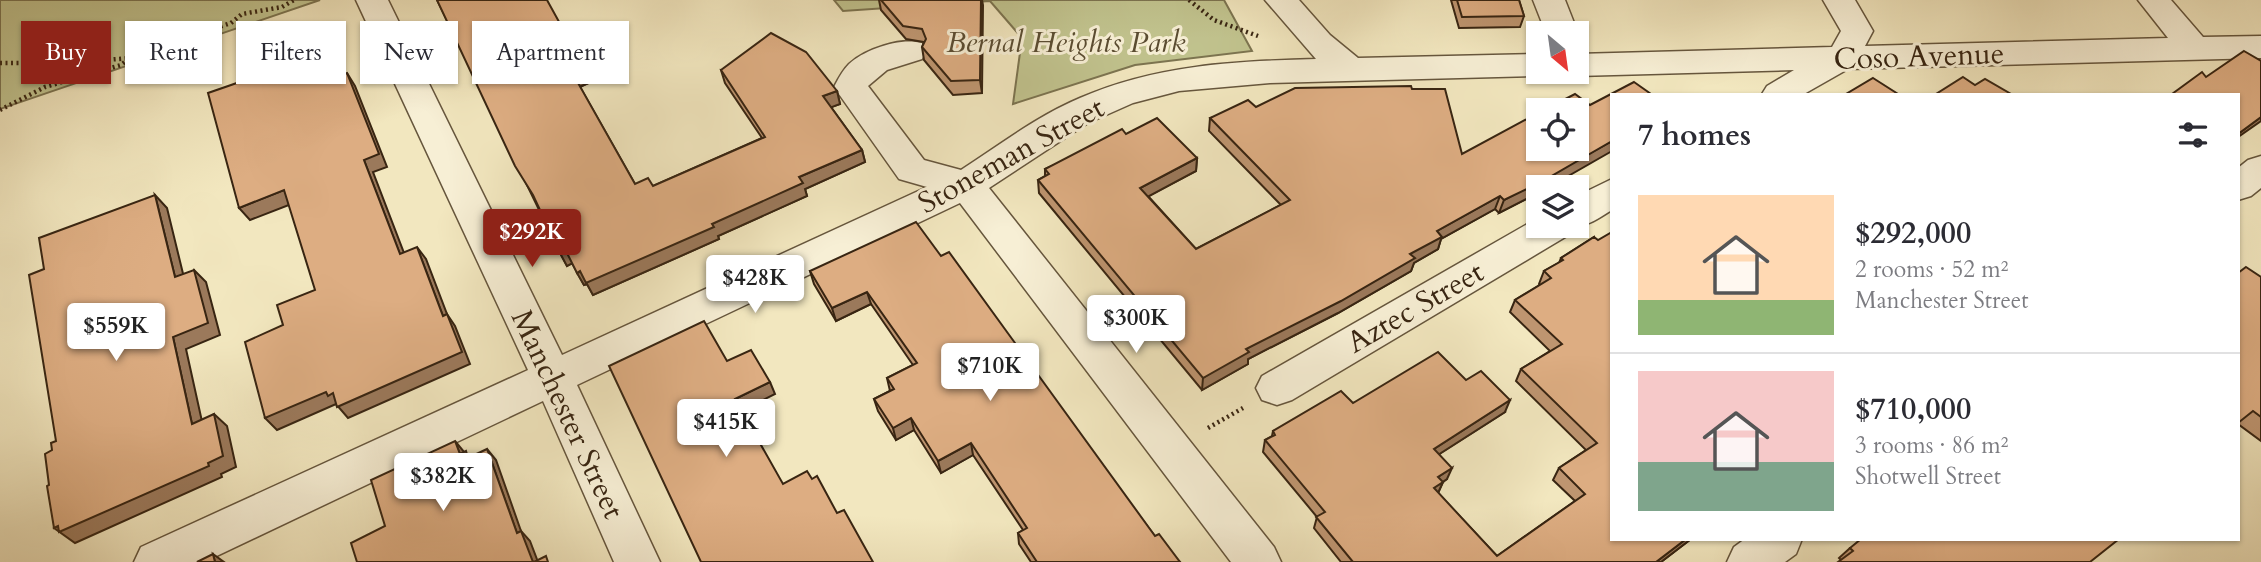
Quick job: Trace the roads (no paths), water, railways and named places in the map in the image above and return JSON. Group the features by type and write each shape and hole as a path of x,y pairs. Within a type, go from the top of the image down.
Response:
{"street":[{"name":"Manchester Street","path":"372,0 568,406 637,562"},
{"path":"1281,0 1318,43 1351,70 1526,65"},
{"path":"1549,0 1557,21"},
{"path":"1781,93 1842,58 1857,31 1839,0"},
{"path":"2154,0 2195,49"},
{"name":"Coso Avenue","path":"1589,65 2261,47"},
{"path":"910,51 873,63 857,74 851,87 912,170 967,185 1258,562"},
{"name":"Stoneman Street","path":"157,562 967,185 1083,111 1136,89 1217,75 1351,70"},
{"path":"2240,185 2261,169"},
{"path":"1589,206 1610,193"},
{"name":"Aztec Street","path":"1277,388 1533,238"},
{"path":"1750,562 1777,541"}],"park label":[{"name":"Bernal Heights Park","path":"1066,42"}]}
